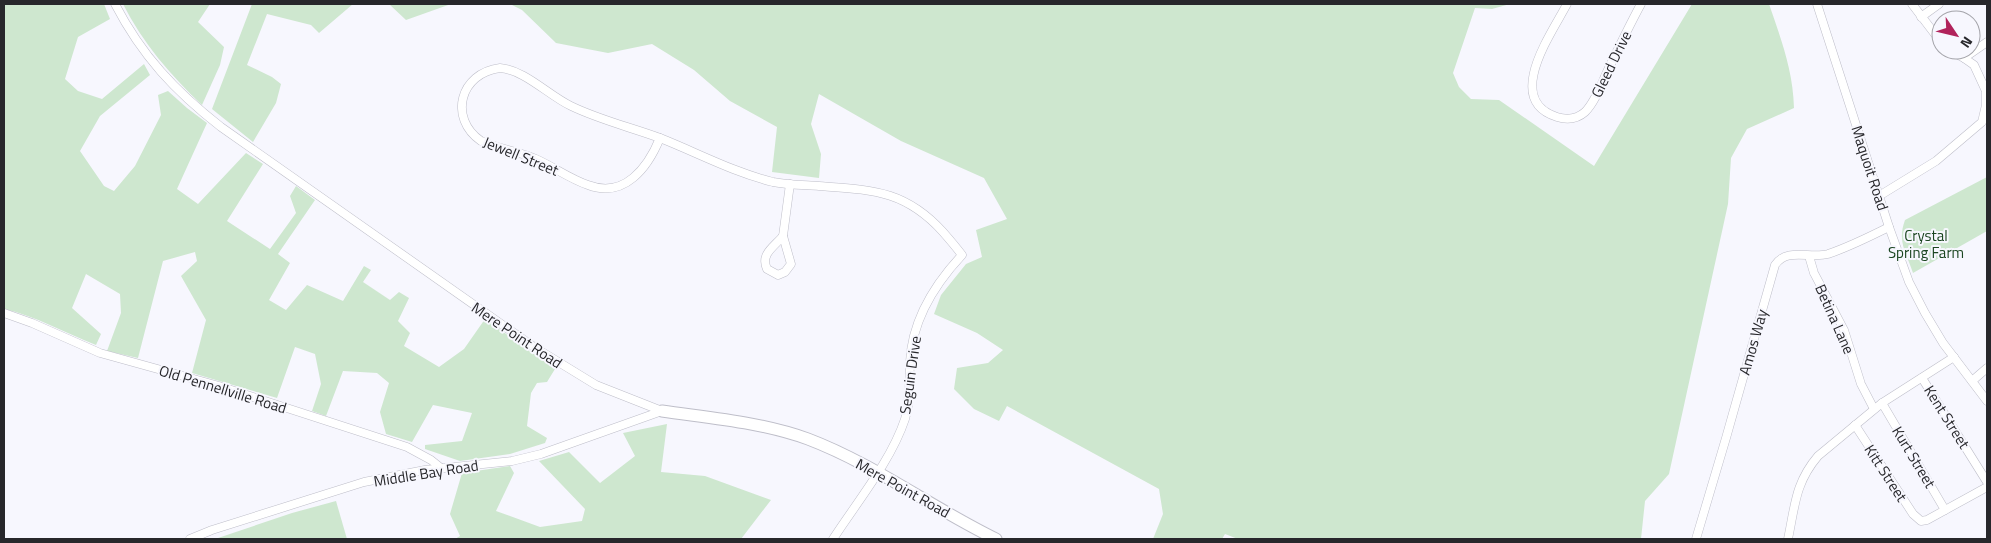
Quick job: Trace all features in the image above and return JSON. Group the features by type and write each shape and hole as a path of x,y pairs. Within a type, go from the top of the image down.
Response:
{"street":[{"name":"Mere Point Road","path":"115,4 139,45 161,74 187,100 221,128 534,348 596,385 662,411 738,422 790,433 832,449 996,539"},
{"name":"Gleed Drive","path":"1567,4 1537,62 1531,80 1532,95 1536,102 1549,114 1565,118 1579,116 1589,107 1641,4"},
{"name":"Maquoit Road","path":"1819,4 1889,227 1916,298 1933,328 1987,401"},
{"path":"1912,4 1931,30"},
{"path":"1921,17 1939,4"},
{"path":"1879,196 1936,161 1985,121 1986,91 1974,65 1967,60"},
{"name":"Jewell Street","path":"660,138 650,160 632,179 612,187 597,188 532,157 481,141 474,136 464,122 462,101 466,88 480,74 492,69 516,71 570,106 660,138 732,170 776,182 860,189 894,196 911,204 926,215 962,255"},
{"path":"783,236 766,253 764,258 767,269 774,274 785,272 790,264 783,236 790,184"},
{"name":"Amos Way","path":"1696,539 1774,265 1786,255 1809,256 1828,254 1889,227"},
{"name":"Seguin Drive","path":"833,539 876,473 899,432 906,413 910,392 911,349 918,322 937,286 962,255"},
{"name":"Betina Lane","path":"1809,256 1814,273 1844,330 1861,384 1874,409"},
{"name":"Old Pennellville Road","path":"4,313 32,323 100,353 219,386 407,448 431,460 441,468"},
{"path":"1788,539 1797,490 1810,466 1828,446 1882,403 1954,358"},
{"path":"1972,381 1987,368"},
{"name":"Kent Street","path":"1922,378 1987,482"},
{"name":"Kurt Street","path":"1882,403 1945,510"},
{"name":"Middle Bay Road","path":"190,539 212,530 342,488 409,473 512,461 541,454 662,411"},
{"name":"Kitt Street","path":"1855,425 1918,520 1927,520 1945,510"},
{"path":"1945,510 1987,487"}],"green space":[{"path":"4,4 104,4 110,19 78,37 65,79 78,91 102,99 144,64 150,75 100,116 80,151 104,186 114,191 135,166 161,115 158,95 168,91 207,123 177,189 198,204 246,153 263,164 227,221 270,249 296,213 290,196 296,186 315,200 278,254 290,263 269,300 286,310 307,285 343,301 364,266 371,270 363,282 390,300 399,292 409,298 398,321 410,333 404,346 439,367 464,349 485,319 555,369 547,382 537,383 531,393 527,426 547,438 545,443 510,454 460,461 425,449 425,445 462,441 472,413 433,405 412,442 386,434 380,412 389,383 377,373 343,371 326,416 312,411 321,384 315,354 295,347 277,398 192,373 206,320 181,276 197,261 195,252 163,261 138,358 107,351 121,313 120,294 86,274 72,308 101,334 96,345 39,320 4,309"},
{"path":"123,4 210,4 198,22 224,47 220,65 202,105 158,58 139,32"},
{"path":"252,4 353,4 319,33 311,25 267,14 247,65 272,77 281,84 276,103 253,142 212,109"},
{"path":"389,4 451,4 406,20"},
{"path":"510,4 1510,4 1492,9 1475,8 1453,73 1459,87 1471,99 1499,100 1594,166 1692,4 1769,4 1789,68 1794,108 1747,129 1731,158 1728,204 1669,474 1645,501 1641,539 1238,539 1225,534 1222,539 1153,539 1163,514 1159,489 1007,406 999,421 974,409 954,389 957,368 988,363 1003,350 977,333 934,314 941,295 966,264 982,257 976,230 1007,219 984,178 901,141 819,94 811,124 821,154 819,178 772,172 777,127 730,101 694,70 652,44 608,53 556,43 522,10"},
{"name":"Crystal Spring Farm","path":"1987,177 1987,231 1913,273 1902,241 1905,220"},
{"path":"667,424 661,472 705,476 771,500 741,539 455,539 460,536 450,514 462,473 510,466 514,473 496,511 540,527 582,521 585,509 539,461 569,452 600,483 635,456 623,433"},
{"path":"336,501 347,539 215,539 292,513"}]}
